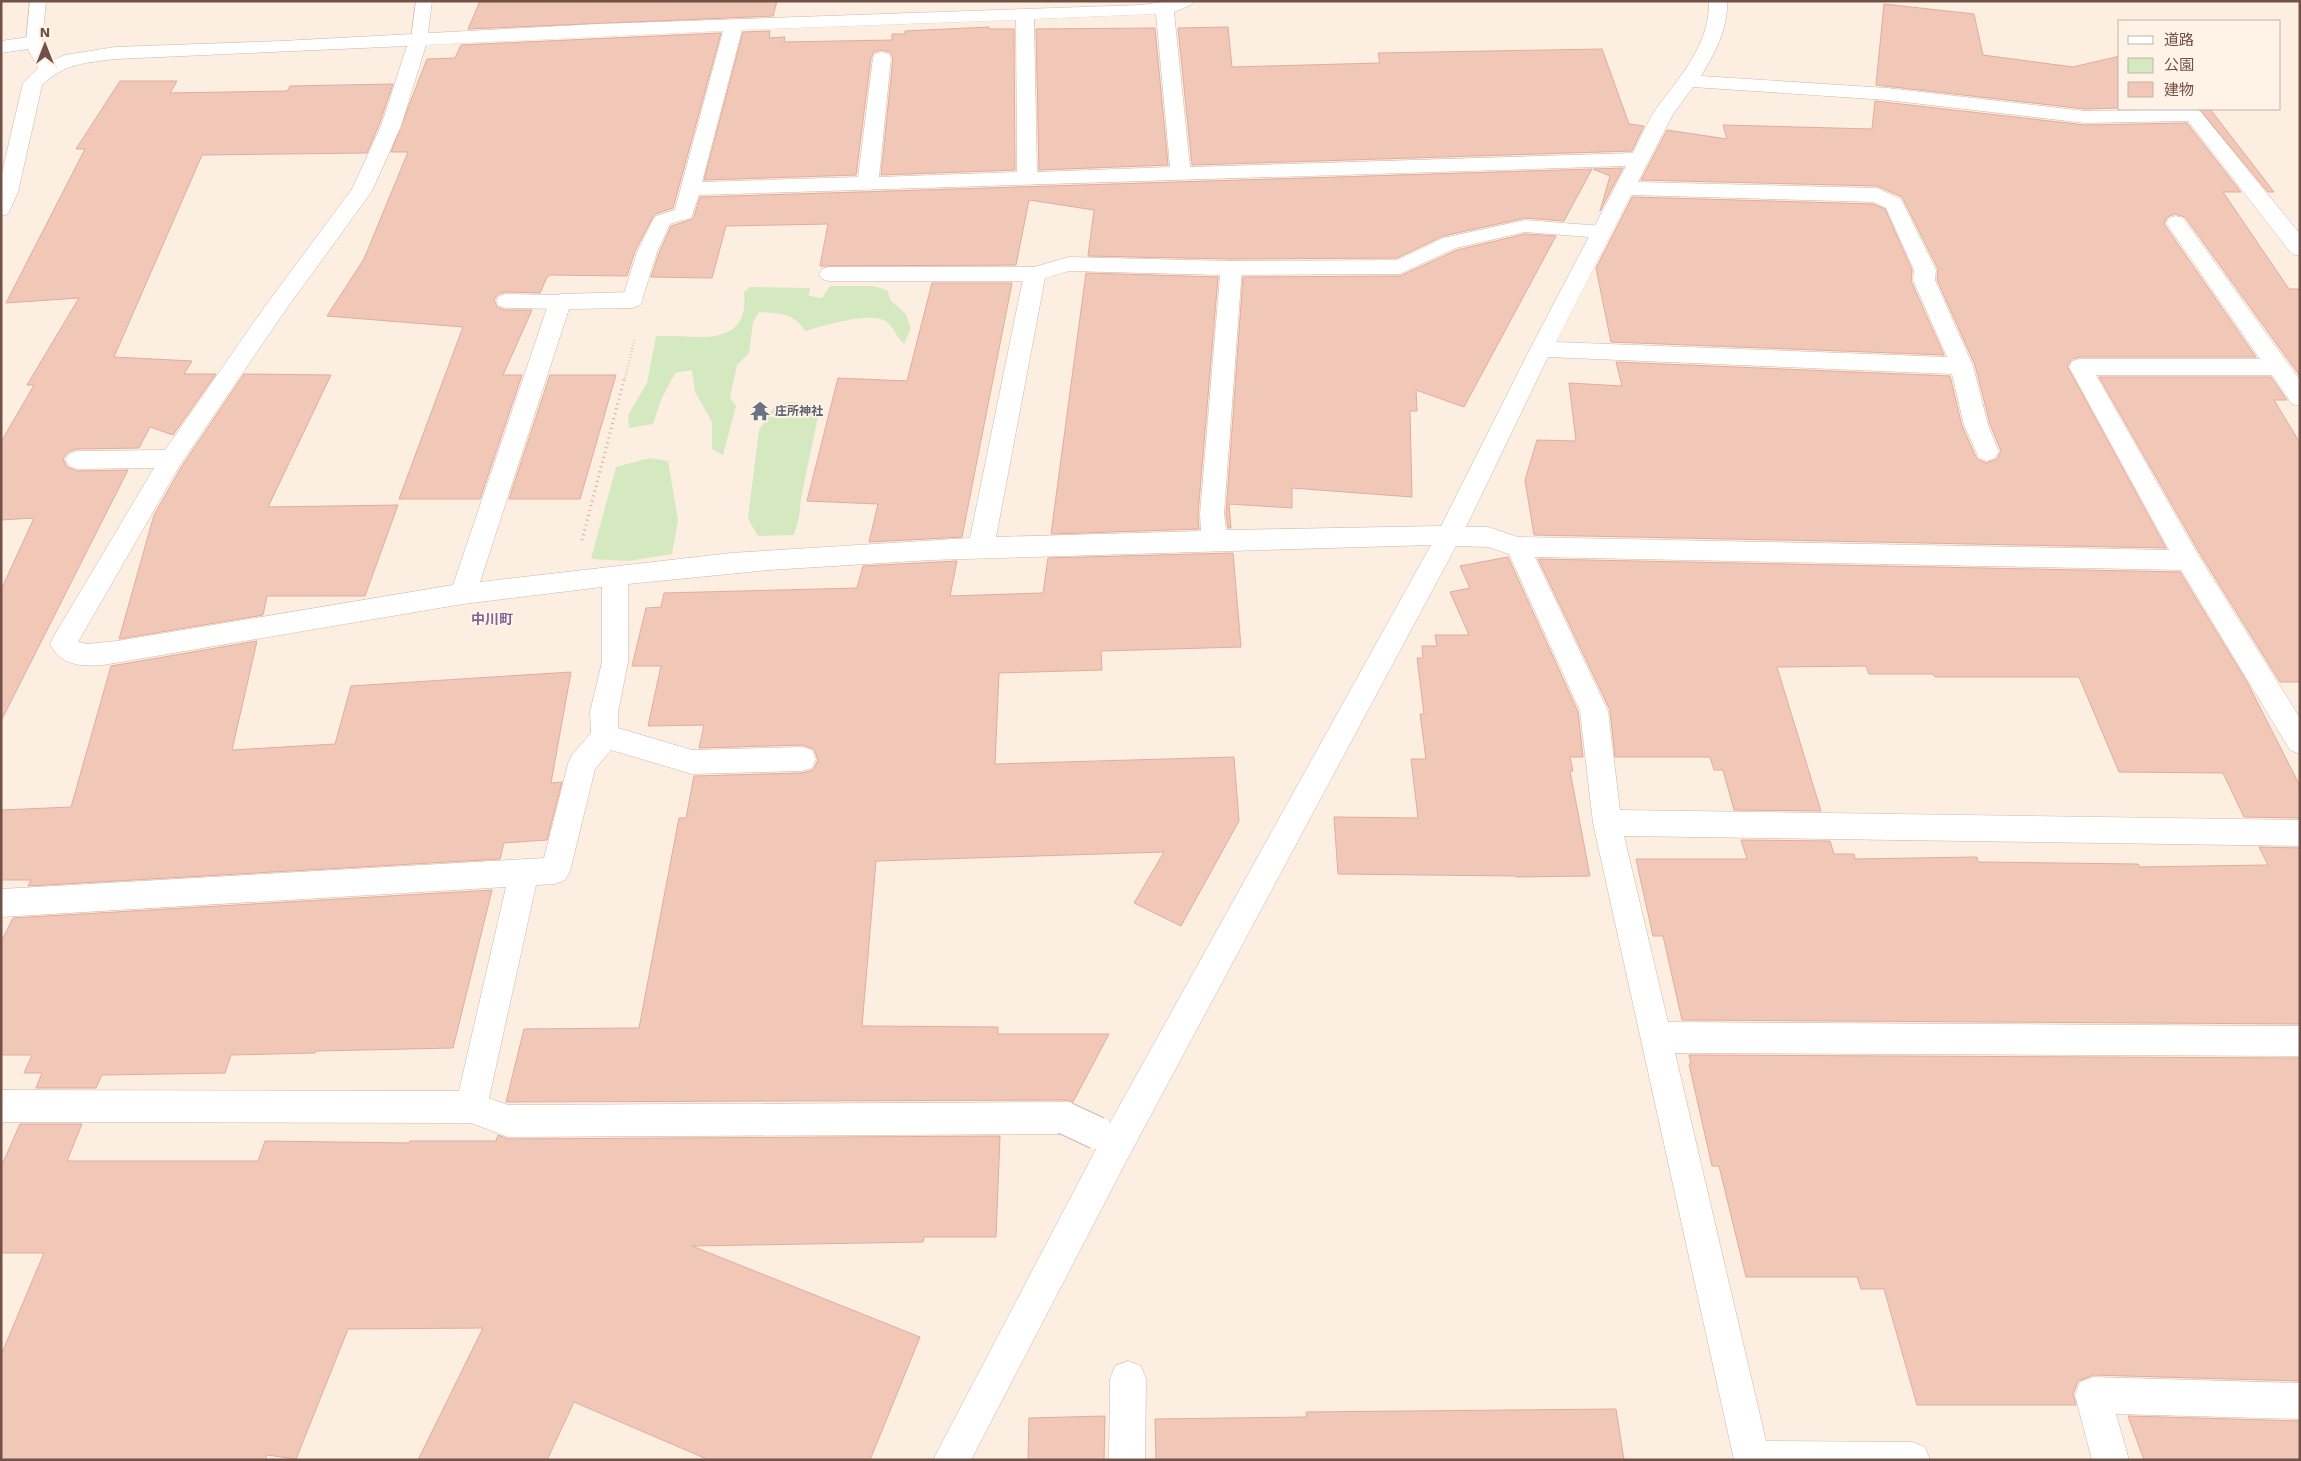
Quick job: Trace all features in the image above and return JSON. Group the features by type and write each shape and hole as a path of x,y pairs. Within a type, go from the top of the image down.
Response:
{"street":[{"path":"1,209 8,192 30,90 37,78 48,69 65,61 115,53 1165,8 1185,1"},
{"path":"951,1460 1107,1138 1449,535 1541,349 1664,112 1690,81 1718,24 1718,1"},
{"path":"1165,8 1181,174"},
{"path":"1025,14 1027,178"},
{"path":"684,213 734,25"},
{"path":"419,39 391,126 362,191 274,310 172,459 63,644 72,654 117,652 463,594 615,575 769,560 981,548 1449,535 1488,537 1518,547 2188,560"},
{"path":"3,47 34,42 48,69"},
{"path":"868,183 882,58"},
{"path":"1690,81 1887,94 2086,117 2193,115 2300,249"},
{"path":"690,189 1640,159"},
{"path":"1625,188 1877,195 1894,204 1925,270 1924,280 1962,366 1976,425 1987,452"},
{"path":"2176,223 2300,398"},
{"path":"981,548 1035,274 1069,264 1231,268 1212,514 1214,541"},
{"path":"463,594 560,302 632,300"},
{"path":"1541,349 1962,366"},
{"path":"2279,367 2080,367 2188,560 2300,742"},
{"path":"78,460 172,459"},
{"path":"1518,547 1594,711 1607,823 1752,1459 1912,1460"},
{"path":"1,903 555,871 582,764 606,736 604,712 615,662 615,575"},
{"path":"606,736 692,762 802,760"},
{"path":"1607,823 2300,833"},
{"path":"471,1107 524,874"},
{"path":"1657,1037 2300,1041"},
{"path":"1,1106 471,1107 508,1121 1065,1118 1107,1138"},
{"path":"1127,1460 1128,1379"},
{"path":"2111,1460 2093,1395 2300,1401"}],"lane":[{"path":"34,42 38,1"},
{"path":"419,39 424,1"},
{"path":"632,300 647,252 663,220 684,213"},
{"path":"1231,268 1400,267 1450,242 1524,226 1602,232"},
{"path":"829,274 1035,274"},
{"path":"506,301 560,302"}],"path":[{"path":"571,581 640,315 632,300"}],"green space":[{"path":"830,286 873,286 887,290 891,301 906,314 911,328 904,344 888,323 878,318 846,320 805,331 791,317 759,312 753,322 749,353 737,365 730,398 736,406 723,455 712,449 712,422 695,392 692,370 675,373 661,400 653,424 629,428 628,415 647,383 656,336 702,337 716,336 729,332 738,324 743,311 744,292 750,287 810,288 809,296 822,298"},
{"path":"787,402 810,403 819,412 801,498 799,517 794,535 758,536 748,519 759,430 774,407"},
{"path":"650,458 668,461 678,520 672,554 628,561 591,559 616,467"}],"building":[{"path":"480,1 777,1 773,16 468,29"},
{"path":"1884,4 1974,14 1983,55 2073,67 2118,56 2118,108 2085,109 1876,85"},
{"path":"989,27 989,29 1014,29 1015,170 881,175 893,58 890,52 881,50 874,52 871,58 856,175 704,180 743,32 770,31 769,38 785,37 784,42 892,40 892,34 905,34 905,31"},
{"path":"1228,27 1232,67 1380,63 1378,53 1602,49 1629,124 1644,126 1632,151 1192,165 1178,28"},
{"path":"1155,28 1168,165 1039,170 1036,29"},
{"path":"721,33 673,208 655,214 635,251 627,276 551,275 547,277 540,293 505,292 498,294 494,300 497,307 505,310 532,310 503,375 522,375 480,499 399,499 463,327 327,316 364,259 408,152 391,152 427,59 455,58 461,45"},
{"path":"120,81 177,81 170,93 287,91 290,86 393,84 367,153 202,155 114,357 192,361 184,374 216,374 173,435 150,427 139,448 77,449 68,452 63,459 67,467 77,471 128,470 1,721 1,590 34,518 1,520 1,442 34,385 27,385 79,298 6,303 85,149 76,149"},
{"path":"1875,101 2085,125 2187,123 2241,192 2223,192 2289,289 2300,289 2300,376 2185,217 2175,214 2167,217 2164,224 2256,357 2080,357 2072,359 2067,366 2166,548 1534,535 1525,480 1537,440 1576,441 1569,383 1622,386 1616,362 1950,376 1962,426 1977,459 1986,463 1997,459 2001,451 1990,424 1975,365 1937,280 1938,269 1902,197 1877,186 1641,180 1667,130 1727,139 1723,125 1872,129"},
{"path":"2200,110 2211,110 2274,192 2268,192"},
{"path":"1623,168 1600,211 1610,176 1593,169"},
{"path":"1592,169 1564,221 1525,218 1443,236 1397,258 1231,259 1088,256 1094,210 1029,200 1016,265 820,266 828,224 726,226 712,278 651,277 671,226 693,219 700,197"},
{"path":"1632,197 1873,204 1885,209 1912,270 1911,281 1944,355 1611,342 1596,268"},
{"path":"1525,234 1556,236 1464,407 1416,390 1417,411 1410,411 1412,497 1292,488 1292,508 1229,504 1231,528 1228,528 1226,514 1243,277 1400,276 1457,250"},
{"path":"1086,273 1218,277 1198,514 1199,529 1051,534"},
{"path":"932,283 1012,283 962,537 869,542 878,504 807,501 838,378 907,381"},
{"path":"244,374 331,375 268,507 398,505 365,596 267,596 263,615 119,639 154,515 182,466"},
{"path":"550,375 616,375 580,499 509,499"},
{"path":"2099,377 2271,377 2287,400 2274,400 2300,443 2300,682 2280,682 2199,552"},
{"path":"1233,553 1241,647 1101,651 1102,670 999,673 995,764 1234,757 1239,821 1181,926 1134,903 1164,852 876,861 862,1026 998,1027 998,1034 1109,1034 1073,1102 1064,1100 506,1102 524,1029 639,1028 679,818 686,818 694,776 802,773 813,770 818,760 814,749 802,745 699,748 704,725 648,726 661,666 632,666 646,608 661,607 664,593 857,588 863,566 957,561 950,596 1043,593 1048,558"},
{"path":"1508,557 1578,712 1583,757 1570,757 1573,771 1570,771 1590,876 1516,877 1338,874 1334,817 1418,818 1411,759 1426,759 1420,714 1424,714 1417,658 1423,658 1422,646 1437,646 1435,635 1469,635 1450,592 1470,588 1460,566"},
{"path":"1538,559 2180,572 2247,682 2300,786 2300,818 2244,817 2223,773 2119,772 2079,677 1935,677 1933,674 1869,674 1866,666 1777,667 1821,811 1734,810 1723,770 1714,770 1710,757 1615,757 1610,710"},
{"path":"257,641 232,750 335,744 351,686 571,672 551,783 562,782 547,840 504,843 500,859 28,886 31,880 1,880 1,810 71,807 111,666"},
{"path":"1741,840 1830,841 1834,854 1854,854 1855,859 1977,857 1978,862 2138,864 2140,867 2268,865 2259,847 2300,848 2300,1024 1682,1020 1663,936 1653,936 1636,859 1747,859"},
{"path":"492,890 453,1048 231,1055 225,1073 102,1075 96,1088 36,1088 42,1073 24,1073 32,1055 1,1055 1,942 13,918"},
{"path":"1689,1055 2300,1058 2300,1381 2093,1375 2078,1381 2073,1394 2076,1405 1917,1405 1884,1289 1861,1289 1857,1277 1746,1277 1719,1166 1712,1166 1689,1064 1691,1064"},
{"path":"20,1124 82,1124 67,1161 258,1161 265,1141 409,1143 410,1141 496,1141 498,1135 508,1139 1000,1136 996,1237 924,1237 923,1242 692,1246 920,1337 870,1460 709,1460 574,1402 547,1460 418,1460 483,1328 348,1329 296,1459 267,1455 265,1460 1,1460 1,1355 44,1253 1,1253 1,1167"},
{"path":"1616,1409 1624,1460 1156,1460 1155,1419 1307,1417 1306,1412"},
{"path":"1105,1416 1104,1460 1028,1460 1029,1418"},
{"path":"2128,1416 2300,1421 2300,1460 2144,1460"}],"place":[{"name":"庄所神社","path":"760,411"}],"district":[{"name":"中川町","path":"492,619"}]}
